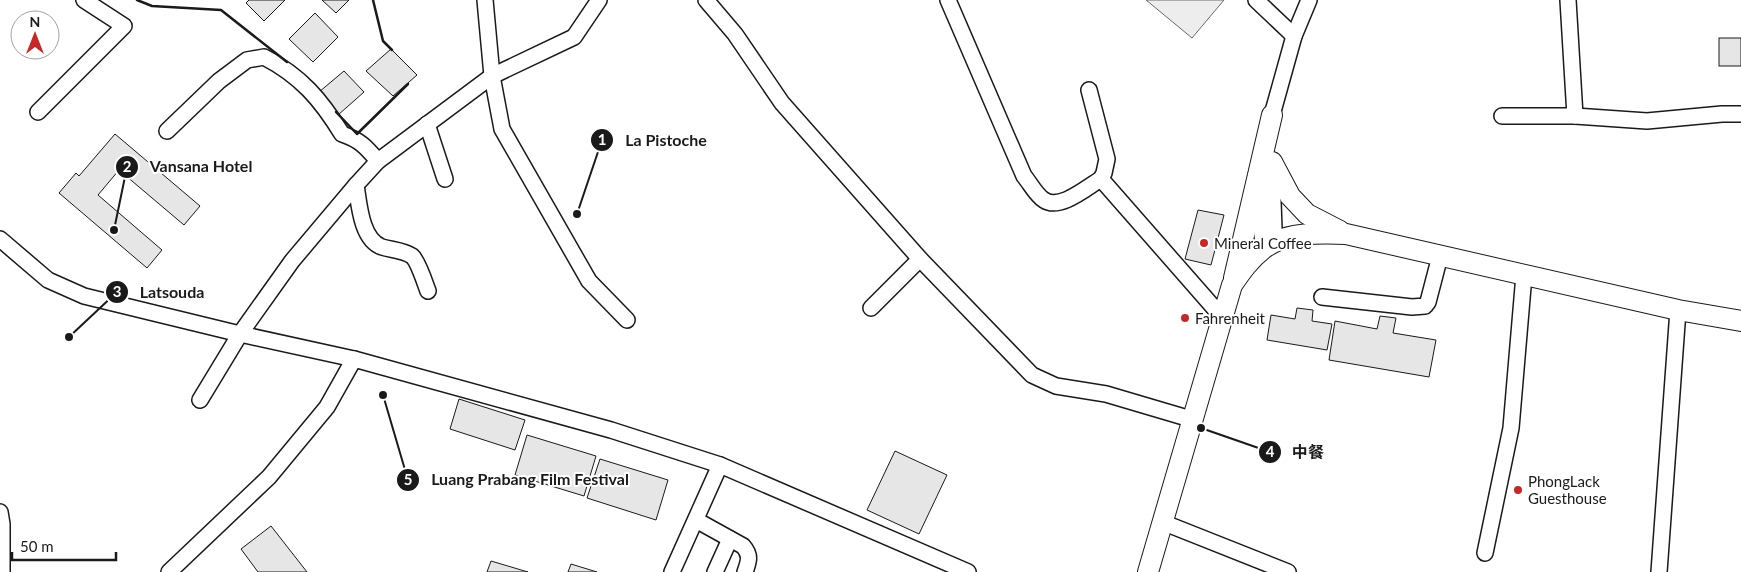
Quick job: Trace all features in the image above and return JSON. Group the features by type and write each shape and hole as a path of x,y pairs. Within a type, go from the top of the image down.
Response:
{"main road":[{"path":"1148,572 1232,285 1272,114"},
{"path":"1272,162 1290,196 1306,214 1346,234"},
{"path":"1232,285 1246,266 1270,245 1314,233 1346,234 1678,310 1741,320"}],"street":[{"path":"38,112 124,26 84,0"},
{"path":"485,0 492,76 502,129 589,281 628,320"},
{"path":"200,400 240,334 292,261 378,161 492,76 574,37 599,0"},
{"path":"706,0 735,34 782,103 920,259 1032,375 1056,386 1106,394 1194,420"},
{"path":"948,0 1024,176 1044,200 1052,204 1062,203 1100,179 1104,173 1107,158 1089,90"},
{"path":"1256,0 1294,36"},
{"path":"1270,245 1261,230 1261,204 1272,114 1294,36 1309,0"},
{"path":"1568,0 1574,116"},
{"path":"167,131 219,81 247,60 264,56 303,82 320,101 342,134 364,144 378,161"},
{"path":"1270,245 1274,229 1272,114"},
{"path":"1502,116 1574,116 1647,121 1741,114"},
{"path":"427,124 445,179"},
{"path":"1100,179 1222,317"},
{"path":"356,185 362,221 371,238 380,246 414,257 428,292"},
{"path":"0,238 48,280 84,296 240,334 354,359 611,430 720,465 968,572"},
{"path":"1322,296 1412,307 1425,306 1428,302 1440,256"},
{"path":"870,308 920,259"},
{"path":"1485,553 1512,428 1524,275"},
{"path":"1659,572 1678,310"},
{"path":"169,572 269,477 327,406 354,359"},
{"path":"672,572 720,465"},
{"path":"0,512 2,524 2,572"},
{"path":"696,520 743,546 750,559 745,572"},
{"path":"1162,522 1288,572"},
{"path":"715,572 730,538"}],"shaded area":[{"path":"1146,0 1224,0 1192,38"}],"building":[{"path":"249,0 285,0 264,21 246,3"},
{"path":"322,0 349,0 336,13"},
{"path":"315,13 338,37 313,62 289,39"},
{"path":"1719,38 1741,38 1741,66 1719,66"},
{"path":"391,49 417,75 393,96 366,71"},
{"path":"344,71 364,92 338,115 319,92"},
{"path":"115,134 200,206 184,225 119,170 98,195 162,250 147,268 59,193 76,173 79,176"},
{"path":"1198,210 1224,215 1211,265 1185,259"},
{"path":"1297,308 1313,310 1312,321 1332,324 1327,350 1267,340 1271,315 1295,319"},
{"path":"1380,316 1396,318 1393,333 1436,340 1429,377 1329,360 1335,321 1377,329"},
{"path":"459,399 525,420 515,450 450,429"},
{"path":"527,435 596,456 584,496 515,475"},
{"path":"895,451 947,475 919,534 867,510"},
{"path":"600,459 668,480 656,520 587,498"},
{"path":"271,526 307,572 258,572 241,549"},
{"path":"491,561 528,572 487,572"},
{"path":"571,564 597,572 568,572"}],"wall":[{"path":"137,0 152,6 221,10 287,62"},
{"path":"373,0 383,41 392,50"},
{"path":"336,112 357,134 408,84"}],"place":[{"name":"La Pistoche","path":"577,214"},
{"name":"Vansana Hotel","path":"114,230"},
{"name":"Mineral Coffee","path":"1204,243"},
{"name":"Fahrenheit","path":"1185,318"},
{"name":"Latsouda","path":"69,337"},
{"name":"Luang Prabang Film Festival","path":"383,395"},
{"name":"中餐","path":"1201,428"},
{"name":"PhongLack Guesthouse","path":"1518,490"}]}
